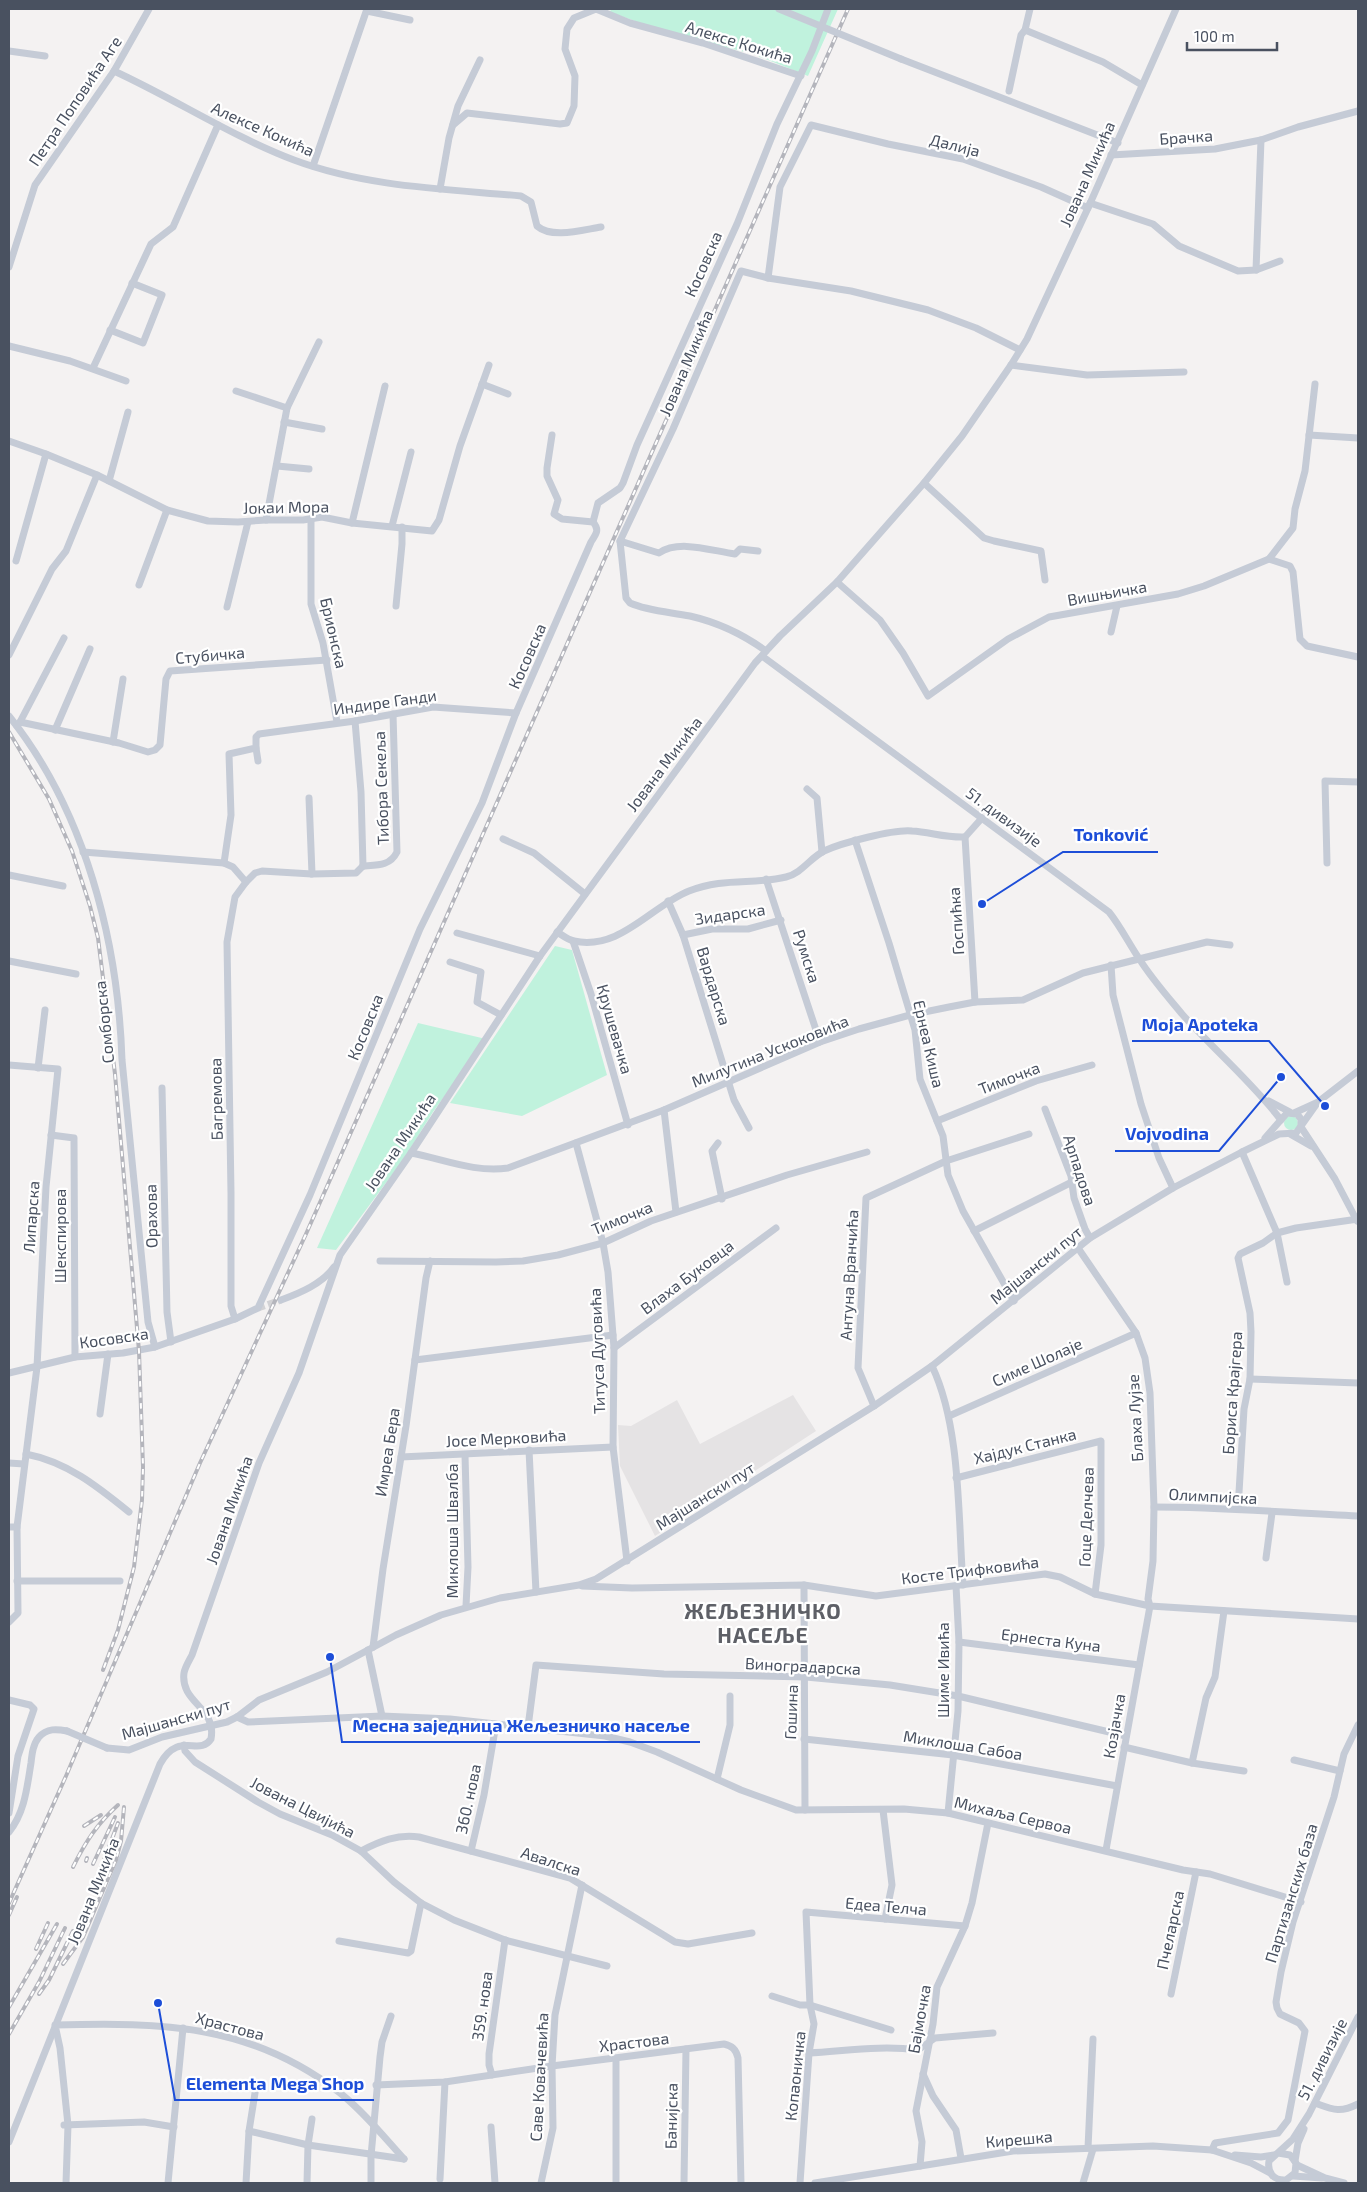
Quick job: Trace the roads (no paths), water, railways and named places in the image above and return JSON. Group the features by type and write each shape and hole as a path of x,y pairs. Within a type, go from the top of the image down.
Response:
{"street":[{"name":"Петра Поповића Аге","path":"9,267 34,185 114,71 150,9"},
{"name":"Алексе Кокића","path":"452,125 468,113 560,124 567,123 574,106 575,76 565,49 567,28 574,18 596,9 630,23 703,43 801,76"},
{"path":"779,9 1118,143"},
{"name":"Косовска","path":"9,1373 75,1357 155,1347 235,1319 258,1308 322,1168 420,929 482,803 516,714 591,542 598,531 593,522 598,503 620,488 624,483 637,445 736,224 777,124 801,76 828,9"},
{"path":"1009,90 1021,36 1025,30 1030,9"},
{"name":"Јована Микића","path":"9,2142 160,1764 175,1746 208,1744 212,1737 210,1718 186,1691 184,1672 212,1600 259,1464 298,1373 330,1287 337,1262 353,1234 411,1153 540,956 764,654 837,582 924,483 962,436 1011,365 1089,206 1176,9"},
{"path":"313,166 367,10 410,20"},
{"path":"1025,30 1102,62 1142,85"},
{"path":"9,51 45,56"},
{"path":"440,188 452,125 458,106 480,60"},
{"name":"Алексе Кокића","path":"114,71 271,151 313,166 378,182 527,198 531,202 537,226 548,232 572,232 601,227"},
{"name":"Брачка","path":"1111,155 1215,149 1261,140 1298,127 1358,111"},
{"path":"93,368 151,244 173,227 218,125"},
{"name":"Далија","path":"768,278 780,187 811,125 888,144 963,159 1041,186 1089,206 1153,224 1180,246 1238,271 1256,270"},
{"path":"1261,140 1256,270 1280,261"},
{"name":"Јована Микића","path":"620,541 673,429 741,271 768,278 850,291 928,310 976,328 1020,350"},
{"path":"110,330 143,343 162,295 132,283"},
{"path":"266,520 287,408 319,342"},
{"path":"9,346 93,368 126,381"},
{"name":"Јокаи Мора","path":"9,441 98,475 167,510 208,520 248,522 322,517 352,523 432,531 436,527 460,446 489,365"},
{"path":"1011,365 1087,375 1184,372"},
{"path":"482,384 508,394"},
{"name":"Вишњичка","path":"837,582 880,620 903,653 928,696 1026,628 1049,618 1178,594 1204,586 1269,559 1293,528 1295,509 1305,471 1315,384"},
{"path":"352,523 385,386"},
{"path":"236,391 287,408"},
{"path":"109,481 128,412"},
{"path":"284,422 322,429"},
{"path":"552,434 547,468 548,476 558,500 554,514 562,519 593,522"},
{"path":"1309,435 1358,438"},
{"path":"392,526 412,452"},
{"path":"16,561 46,454"},
{"path":"277,466 309,470"},
{"path":"9,655 52,569 66,551 98,475"},
{"path":"924,483 984,538 1041,551 1045,580"},
{"path":"139,585 167,510"},
{"name":"Брионска","path":"311,519 311,604 327,660 336,722"},
{"path":"226,607 248,522"},
{"path":"396,606 402,527"},
{"path":"758,551 740,548 736,554 678,546 667,547 658,553 620,541 627,588 626,598 630,602 711,623 744,637 764,654"},
{"path":"1269,559 1290,566 1293,572 1300,639 1307,646 1358,657"},
{"path":"1111,632 1117,606"},
{"path":"19,724 64,638"},
{"path":"55,730 90,649"},
{"name":"51. дивизије","path":"764,654 1109,912 1123,930 1140,960 1184,1015 1263,1096 1280,1120"},
{"name":"Стубичка","path":"19,724 113,742 148,752 155,750 160,745 166,679 170,671 327,660"},
{"path":"113,742 123,679"},
{"name":"Индире Ганди","path":"256,748 256,737 259,734 354,721 433,707 516,714"},
{"name":"Тибора Секеља","path":"246,882 255,873 262,871 312,874 356,873 363,866 384,864 394,859 397,852 392,714"},
{"name":"Сомборска","path":"9,716 19,724 54,783 83,852 104,923 121,1017 122,1060 147,1313 150,1333 155,1347"},
{"path":"354,721 361,792 363,866"},
{"path":"224,863 231,816 229,754 232,751 256,748 258,761"},
{"path":"1326,863 1325,781 1358,782"},
{"path":"807,789 816,798 822,852"},
{"path":"309,798 312,874"},
{"path":"557,932 573,941 592,941 618,936 668,901 689,891 731,881 766,879 794,874 822,852 855,840 910,830 964,838 982,818"},
{"name":"Госпићка","path":"964,838 975,1002"},
{"path":"503,839 534,852 585,894"},
{"name":"Ернеа Киша","path":"855,840 915,1030 920,1079 946,1146 946,1161 954,1192 1014,1301"},
{"path":"83,852 224,863 233,867 246,882"},
{"path":"9,875 63,886"},
{"name":"Румска","path":"766,879 820,1042"},
{"name":"Багремова","path":"235,1319 231,1306 231,1155 227,942 235,897 246,882"},
{"name":"Вардарска","path":"668,901 683,935 734,1100 749,1128"},
{"name":"Зидарска","path":"683,935 712,929 748,929 781,920"},
{"path":"457,933 540,956"},
{"name":"Крушевачка","path":"573,941 591,994 628,1125"},
{"name":"Милутина Ускоковића","path":"411,1153 492,1170 508,1168 628,1125 820,1042 910,1015 975,1002 1023,1000 1083,973 1207,942 1230,945"},
{"path":"9,961 76,974"},
{"path":"450,962 481,972 477,1002 501,1016"},
{"path":"1111,965 1113,995 1143,1113 1159,1158 1173,1188"},
{"path":"9,1065 38,1068 45,1010"},
{"name":"Тимочка","path":"936,1121 1036,1081 1092,1065"},
{"name":"Липарска","path":"9,1622 18,1613 13,1527 26,1454 37,1367 46,1187 58,1069 38,1068"},
{"path":"1316,1150 1281,1128 1280,1120 1284,1115 1318,1102 1358,1071"},
{"name":"Орахова","path":"162,1088 167,1312 170,1342"},
{"name":"51. дивизије","path":"1263,1096 1292,1113"},
{"path":"1288,1133 1296,1133 1318,1102"},
{"path":"664,1110 676,1212"},
{"name":"Арпадова","path":"1044,1110 1072,1182 1074,1198 1090,1238"},
{"path":"1292,1113 1301,1119 1301,1126 1335,1178 1358,1221"},
{"name":"Мајшански пут","path":"1262,1142 1280,1120"},
{"name":"Мајшански пут","path":"15,1824 24,1802 36,1740 48,1730 58,1729 107,1748 129,1750 162,1737 211,1726 237,1717 259,1700 327,1672 418,1624 466,1606 500,1598 579,1585 596,1579 874,1406 932,1366 1090,1238 1173,1188 1262,1142 1288,1133"},
{"name":"Антуна Вранчића","path":"874,1406 858,1368 866,1198 946,1161 1029,1134"},
{"name":"Шекспирова","path":"51,1136 74,1138 75,1357"},
{"name":"Титуса Дуговића","path":"576,1143 603,1243 611,1295 614,1348 613,1447 627,1561"},
{"path":"718,1143 712,1151 722,1198"},
{"name":"Тимочка","path":"380,1261 496,1262 532,1260 558,1255 603,1243 676,1212 787,1175 867,1152"},
{"path":"1242,1152 1277,1233 1287,1282"},
{"path":"974,1231 1072,1182"},
{"name":"Бориса Крајгера","path":"1238,1509 1244,1409 1250,1379 1251,1332 1250,1313 1238,1258 1240,1254 1263,1243 1277,1233 1296,1228 1358,1221"},
{"name":"Влаха Буковца","path":"614,1348 776,1228"},
{"name":"Блаха Лујзе","path":"1078,1248 1136,1333 1145,1358 1148,1375 1154,1507 1152,1561 1148,1599 1150,1606"},
{"name":"Имреа Бера","path":"382,1716 370,1649 430,1261"},
{"path":"281,1300 297,1294 318,1281 330,1272 337,1262"},
{"path":"318,1281 324,1282 330,1287"},
{"name":"Симе Шолаје","path":"949,1416 1136,1333"},
{"path":"415,1360 613,1335"},
{"path":"100,1414 108,1354"},
{"name":"Шиме Ивића","path":"932,1366 939,1381 949,1416 956,1478 959,1585 958,1696 948,1813"},
{"path":"1250,1379 1358,1383"},
{"name":"Хајдук Станка","path":"956,1478 1101,1441"},
{"name":"Гоце Делчева","path":"1096,1594 1101,1545 1101,1441"},
{"name":"Јосе Мерковића","path":"401,1457 613,1447"},
{"path":"529,1450 536,1592"},
{"path":"26,1454 62,1465 94,1483 128,1512"},
{"name":"Миклоша Швалба","path":"465,1455 468,1567 466,1606"},
{"path":"9,1463 24,1464"},
{"name":"Олимпијска","path":"1154,1507 1238,1509 1358,1516"},
{"name":"Олимпијска","path":"1266,1558 1272,1512"},
{"name":"Косте Трифковића","path":"579,1585 632,1588 680,1585 804,1585 876,1596 1045,1574 1060,1577 1096,1594 1150,1606 1358,1619"},
{"path":"17,1581 120,1581"},
{"name":"Гошина","path":"804,1585 806,1677 804,1739 805,1810"},
{"name":"Козјачка","path":"1106,1850 1150,1606"},
{"path":"1192,1763 1206,1698 1214,1676 1224,1611"},
{"name":"Ернеста Куна","path":"959,1642 1139,1665"},
{"name":"Виноградарска","path":"528,1727 536,1665 664,1674 806,1677 890,1685 958,1696 1126,1736"},
{"path":"717,1779 730,1725 730,1696"},
{"path":"9,1700 30,1705 34,1709 18,1756 9,1802 9,1814 15,1824 9,1832"},
{"name":"Михаља Сервоа","path":"237,1717 248,1722 382,1716 580,1732 630,1742 782,1806 805,1810 928,1810 948,1813 1210,1874 1251,1885 1300,1902"},
{"name":"360. нова","path":"471,1851 484,1795 496,1724"},
{"name":"Партизанских база","path":"1212,2150 1216,2143 1278,2133 1288,2120 1305,2031 1299,2024 1280,2014 1276,2002 1288,1942 1334,1797 1344,1754 1358,1726"},
{"name":"Миклоша Сабоа","path":"804,1739 953,1755 1117,1786"},
{"name":"Јована Цвијића","path":"184,1745 194,1762 258,1802 280,1814 332,1835 361,1851 420,1903 454,1920 505,1940 607,1966"},
{"path":"1124,1747 1192,1763 1244,1771"},
{"path":"1294,1760 1340,1771"},
{"path":"883,1810 892,1886 886,1919"},
{"name":"Бајмочка","path":"961,2158 956,2130 933,2096 923,2074 930,2040 937,1987 965,1926 972,1902 988,1823"},
{"name":"Авалска","path":"361,1851 394,1837 406,1835 551,1872 582,1884 675,1942 688,1944 752,1933"},
{"name":"Пчеларска","path":"1171,1994 1196,1872"},
{"name":"Саве Ковачевића","path":"541,2183 553,2128 552,2066 555,2015 582,1884"},
{"path":"339,1941 408,1954 411,1951 420,1903"},
{"name":"Едеа Телча","path":"806,1912 965,1926"},
{"name":"Копаоничка","path":"800,2183 808,2053 814,2024 810,2005 806,1912"},
{"name":"359. нова","path":"492,2075 489,2065 489,2054 505,1940"},
{"path":"772,1996 800,2005 810,2005 891,2030"},
{"path":"371,2183 376,2085 382,2042 391,2016"},
{"name":"51. дивизије","path":"1296,2163 1298,2143 1310,2114 1358,2017"},
{"path":"55,2025 60,2048 66,2125 66,2183"},
{"name":"Храстова","path":"55,2025 126,2025 202,2030 239,2040 294,2062 340,2093 404,2159 371,2156"},
{"path":"168,2183 183,2028"},
{"path":"808,2053 864,2048 918,2050 935,2038 993,2033"},
{"path":"1083,2183 1090,2148 1093,2040"},
{"path":"686,2049 724,2044 731,2046 736,2051 738,2058 741,2183"},
{"name":"Храстова","path":"376,2085 445,2082 686,2049"},
{"name":"Банијска","path":"684,2183 686,2049"},
{"path":"616,2058 616,2183"},
{"path":"920,2166 922,2142 916,2111 923,2074"},
{"path":"440,2179 445,2082"},
{"path":"246,2183 249,2132 255,2093"},
{"path":"1315,2103 1334,2110 1347,2109 1358,2104"},
{"name":"51. дивизије","path":"1276,2154 1293,2139 1310,2114"},
{"path":"307,2183 308,2145 312,2119"},
{"path":"66,2125 144,2122 174,2126"},
{"path":"491,2127 495,2183"},
{"path":"249,2132 371,2156"},
{"name":"Кирешка","path":"814,2183 1014,2151 1170,2146 1212,2150 1260,2167 1272,2178"},
{"path":"1296,2163 1293,2176 1285,2182 1272,2178 1269,2164 1276,2154 1288,2154 1296,2163 1324,2181"},
{"name":"Кирешка","path":"1227,2155 1261,2157 1276,2154"},
{"path":"1293,2176 1344,2183"}],"tunnel":[{"path":"258,1308 281,1300"}],"railway":[{"path":"9,1903 66,1776 200,1463 306,1234 848,9"},
{"path":"9,732 49,799 72,851 90,906 98,938 115,1074 139,1351 143,1467 142,1500 134,1567 118,1630 103,1670"},
{"path":"73,1867 92,1833 118,1805"},
{"path":"63,1964 83,1937 116,1860 121,1841 124,1807"},
{"path":"84,1826 101,1815"},
{"path":"93,1864 115,1817"},
{"path":"101,1868 118,1823"},
{"path":"9,1915 17,1897"},
{"path":"36,1949 48,1923"},
{"path":"9,2007 57,1924"},
{"path":"9,2034 39,1982 65,1928"},
{"path":"39,1994 49,1980 73,1931"}],"place":[{"name":"Tonković","path":"982,904"},
{"name":"Vojvodina","path":"1281,1077"},
{"name":"Moja Apoteka","path":"1325,1106"},
{"name":"Месна заједница Жељезничко насеље","path":"330,1657"},
{"name":"Elementa Mega Shop","path":"158,2003"}],"district":[{"name":"ЖЕЉЕЗНИЧКО НАСЕЉЕ","path":"763,1624"}]}
